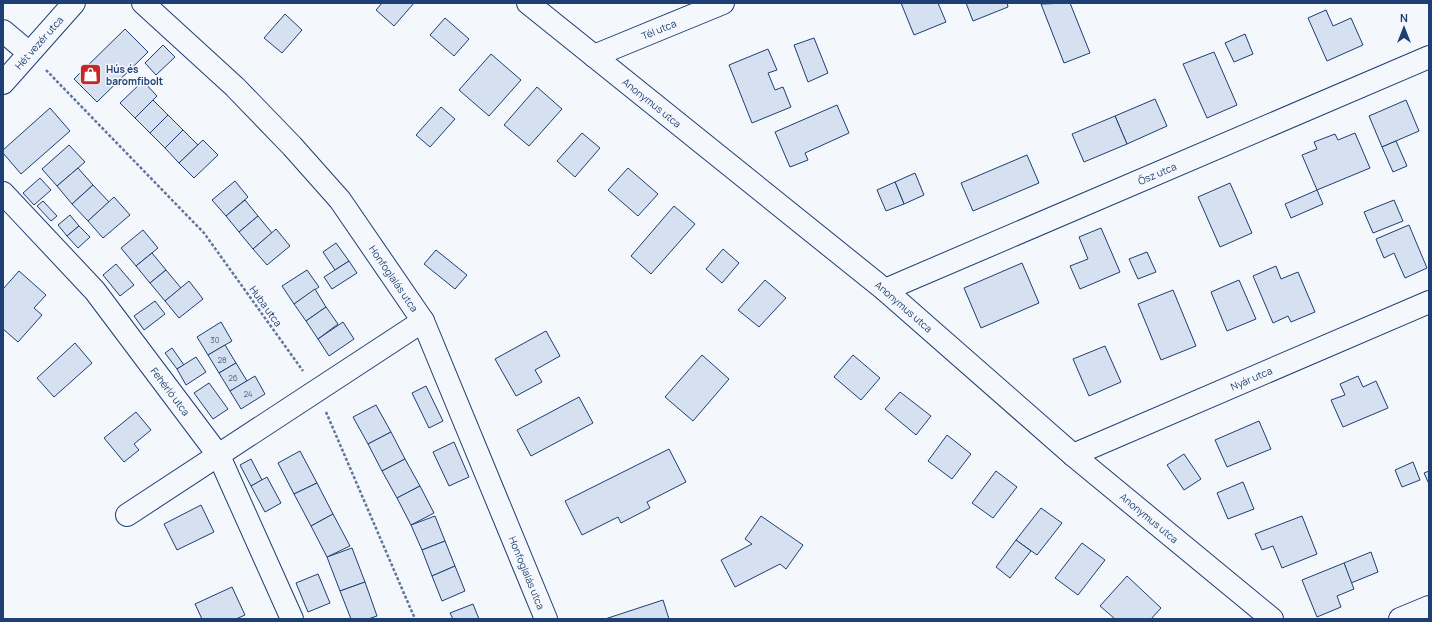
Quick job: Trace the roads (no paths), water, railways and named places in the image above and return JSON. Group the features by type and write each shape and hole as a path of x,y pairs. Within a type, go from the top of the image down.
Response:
{"street":[{"name":"Hét vezér utca","path":"3,83 74,3"},
{"name":"Honfoglalás utca","path":"143,3 235,87 292,146 340,200 423,321 546,619"},
{"name":"Anonymus utca","path":"528,3 885,290 1073,455 1272,619"},
{"name":"Tél utca","path":"594,56 723,3"},
{"path":"3,31 29,53"},
{"name":"Ősz utca","path":"885,290 1429,57"},
{"name":"Fehérló utca","path":"3,193 95,291 219,456 292,619"},
{"name":"Nyár utca","path":"1073,455 1429,302"},
{"path":"127,515 423,321"},
{"path":"1400,619 1429,607"}],"place":[{"name":"Hús és baromfibolt","path":"91,75"}]}
